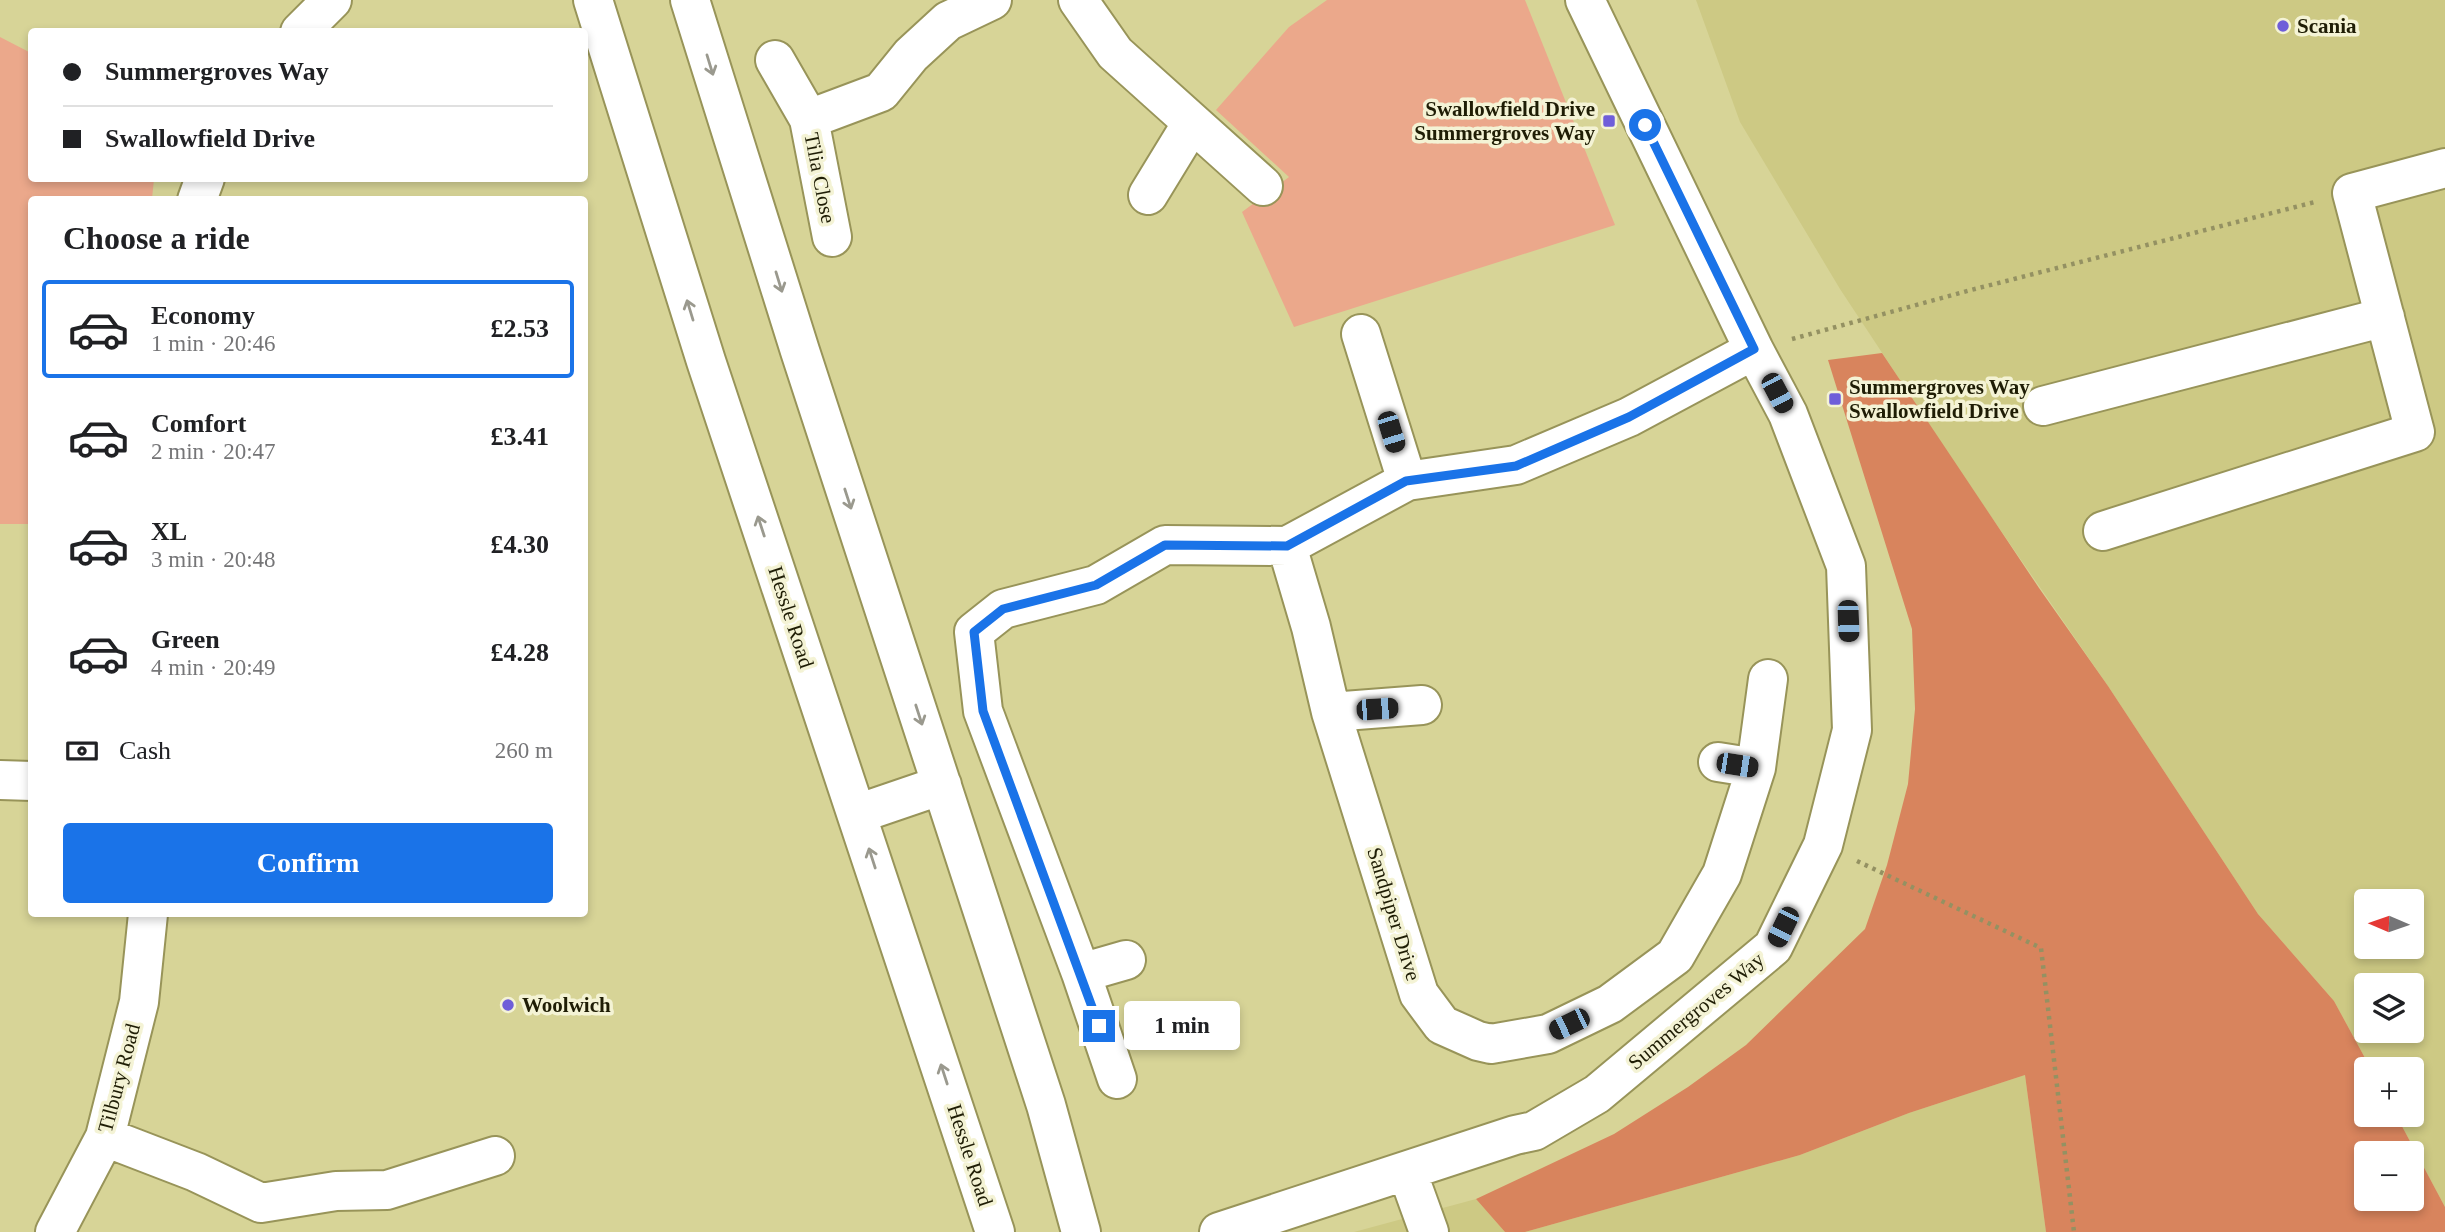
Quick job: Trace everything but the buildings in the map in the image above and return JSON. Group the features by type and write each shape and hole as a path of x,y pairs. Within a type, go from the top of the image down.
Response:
{"street":[{"path":"304,28 332,0"},
{"name":"Hessle Road","path":"593,0 706,361 995,1232"},
{"path":"690,0 800,351 1046,1105 1081,1232"},
{"name":"Tilia Close","path":"809,120 881,92 911,55 948,21 992,0"},
{"path":"1078,0 1115,53 1263,186"},
{"name":"Summergroves Way","path":"1219,1232 1534,1131 1597,1094 1773,947 1823,845 1852,730 1846,566 1788,414 1585,0"},
{"name":"Tilia Close","path":"775,60 809,120 832,237"},
{"path":"1148,195 1192,123"},
{"path":"2102,531 2415,432 2352,193 2445,168"},
{"path":"2043,406 2385,317"},
{"path":"1361,334 1406,481"},
{"path":"1117,1079 1081,973 983,711 974,632 1003,609 1096,585 1165,545 1287,546 1406,481 1516,466 1629,417 1754,349"},
{"name":"Sandpiper Drive","path":"1287,546 1311,627 1331,712 1419,994 1442,1025 1478,1041 1491,1044 1548,1034 1610,1004 1675,956 1723,874 1756,768 1768,679"},
{"path":"1331,712 1422,705"},
{"path":"1718,762 1756,768"},
{"path":"0,780 28,781"},
{"path":"857,814 942,785"},
{"name":"Tilbury Road","path":"55,1232 105,1137 139,1002 148,917"},
{"path":"1081,973 1126,960"},
{"path":"105,1137 196,1172 261,1203 336,1191 387,1190 495,1156"},
{"path":"1407,1171 1429,1232"}],"path":[{"path":"1754,349 1971,290 2352,193"},
{"path":"1823,845 2041,948 2074,1232"}],"shaded area":[{"path":"1327,0 1525,0 1615,225 1294,327 1242,212 1289,177 1216,110 1289,27"},
{"path":"1696,0 2445,0 2445,1207 2424,1168 2424,1141 2410,1141 2402,1127 2424,1127 2424,1057 2364,1057 2357,1043 2424,1043 2424,973 2354,973 2354,1038 2334,1001 2258,914 1840,289 1740,122"},
{"path":"0,37 28,51 28,182 154,182 152,196 28,196 28,524 0,524"},
{"path":"1882,353 2108,686 2258,914 2334,1001 2354,1038 2354,1043 2357,1043 2364,1057 2354,1057 2354,1127 2402,1127 2410,1141 2354,1141 2354,1211 2424,1211 2424,1168 2445,1207 2445,1232 2046,1232 2025,1075 1909,1113 1800,1155 1525,1232 1505,1232 1476,1199 1614,1134 1688,1087 1746,1045 1865,929 1887,865 1908,784 1915,709 1912,629 1828,360"},
{"path":"2025,1075 2046,1232 1525,1232 1800,1155 1909,1113"},
{"path":"1476,1199 1505,1232 1354,1232"}],"place":[{"name":"Scania","path":"2283,26"},
{"name":"Swallowfield Drive Summergroves Way","path":"1609,121"},
{"name":"Summergroves Way Swallowfield Drive","path":"1835,399"},
{"name":"Woolwich","path":"508,1005"}],"route":[{"path":"1099,1026 983,711 974,632 1003,609 1096,585 1165,545 1287,546 1406,481 1516,466 1629,417 1754,349 1645,125"}]}
